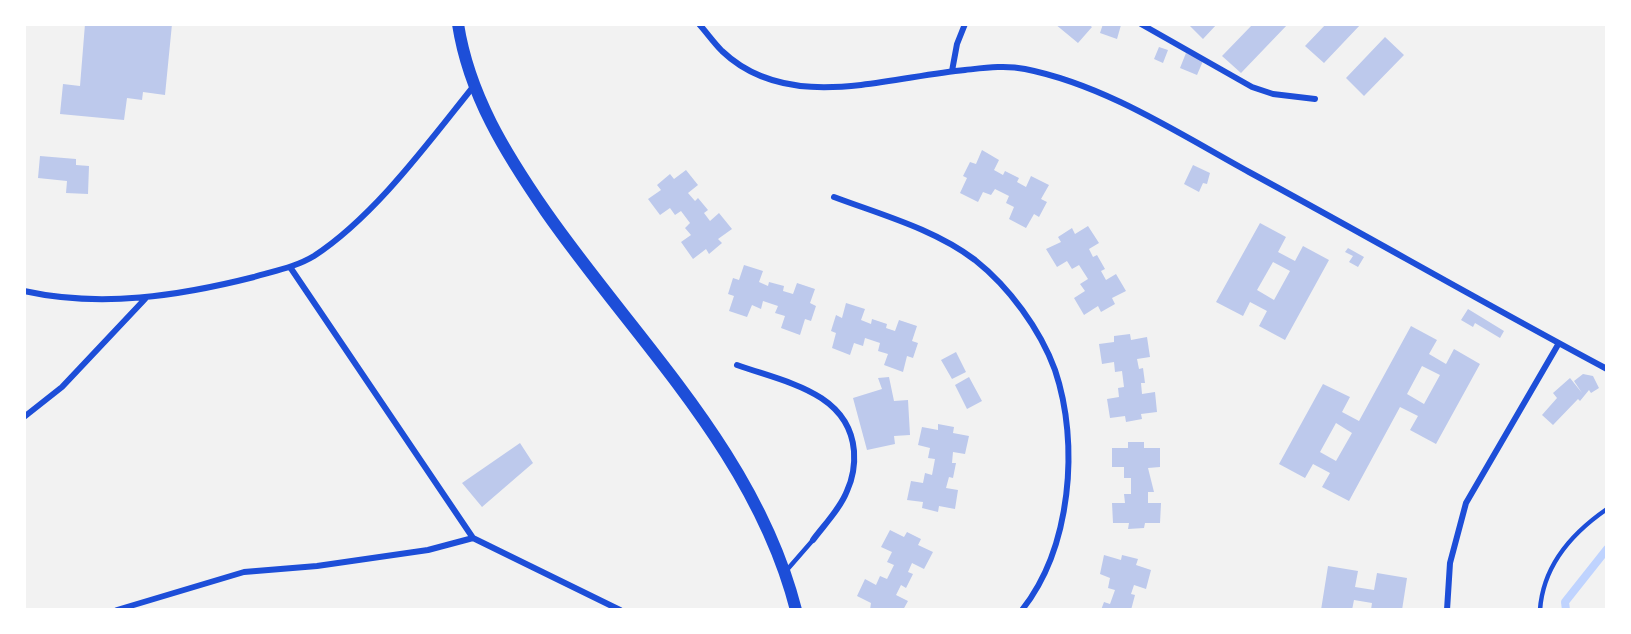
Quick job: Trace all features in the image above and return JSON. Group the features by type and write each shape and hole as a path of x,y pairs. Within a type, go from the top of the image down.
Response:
{"main road":[{"path":"458,24 473,87 521,175 558,229 728,453 752,494 786,571 796,610"}],"street":[{"path":"699,24 723,51 744,67 771,80 841,88 993,67 1024,69 1108,97 1333,217 1607,369"},
{"path":"952,71 957,44 965,24"},
{"path":"1141,24 1252,87 1273,94 1315,99"},
{"path":"24,291 87,298 145,299 221,285 290,267 312,257 354,223 413,160 473,87"},
{"path":"834,197 946,240 977,262 1005,290 1034,327 1055,370 1067,429 1068,468 1065,505 1050,563 1035,593 1022,610"},
{"path":"290,267 473,538 620,610"},
{"path":"24,417 62,387 145,299"},
{"path":"1447,610 1450,563 1466,503 1559,344"},
{"path":"737,365 800,386 823,398 840,413 852,437 855,466 847,492 813,540"},
{"path":"117,610 244,572 317,566 417,551 473,538"}],"lane":[{"path":"1540,610 1544,582 1556,559 1581,528 1607,509"},
{"path":"786,571 813,540"}],"building":[{"path":"85,24 172,24 165,95 143,92 142,100 127,98 124,120 60,114 63,84 80,86"},
{"path":"1055,24 1088,24 1092,27 1078,43"},
{"path":"1103,24 1121,25 1117,39 1100,33"},
{"path":"1188,24 1217,24 1203,39"},
{"path":"1253,24 1288,24 1241,73 1222,56"},
{"path":"1326,24 1361,24 1324,63 1305,46"},
{"path":"1385,37 1404,55 1364,96 1346,78"},
{"path":"1159,47 1168,50 1163,63 1154,59"},
{"path":"1186,53 1203,61 1197,75 1180,68"},
{"path":"982,150 999,160 994,170 1003,175 1005,171 1019,178 1017,182 1026,187 1031,176 1049,185 1041,199 1047,202 1039,217 1034,214 1026,228 1009,219 1014,207 1006,203 1009,196 995,189 991,195 983,192 978,202 960,193 967,178 963,176 970,162 976,164"},
{"path":"40,156 76,159 76,165 89,166 88,194 66,193 67,181 38,178"},
{"path":"1193,165 1210,173 1207,184 1203,183 1199,192 1184,184"},
{"path":"686,170 698,185 688,193 695,201 698,198 708,210 704,213 710,221 719,213 732,229 718,239 722,243 709,254 706,249 693,259 681,242 691,235 685,228 690,223 681,211 675,215 670,208 660,215 648,199 661,190 657,185 670,174 674,179"},
{"path":"1260,223 1286,237 1278,252 1295,261 1303,246 1329,260 1285,340 1259,326 1267,311 1250,302 1243,316 1216,302","holes":["1273,262 1290,271 1274,300 1257,290"]},
{"path":"1088,226 1099,243 1089,249 1093,257 1097,255 1105,269 1101,271 1106,280 1116,274 1126,291 1112,298 1115,304 1101,312 1098,306 1084,315 1074,298 1085,291 1080,284 1088,279 1079,265 1072,269 1067,261 1057,267 1046,249 1061,242 1058,237 1072,228 1075,234"},
{"path":"1348,248 1364,257 1358,267 1349,262 1353,256 1345,252"},
{"path":"744,265 763,271 759,282 768,286 769,282 784,286 783,291 793,294 797,283 815,289 810,303 816,306 811,321 805,319 800,335 781,328 785,316 775,313 778,306 763,301 761,309 752,305 747,317 729,311 734,296 728,294 733,278 739,280"},
{"path":"846,303 865,309 861,320 871,324 872,319 887,324 886,328 895,331 899,320 917,326 912,341 918,343 913,358 907,356 903,372 884,365 888,354 878,351 880,343 865,338 863,346 854,343 850,355 832,348 836,333 831,331 836,315 842,318"},
{"path":"1468,309 1504,331 1500,338 1475,323 1473,327 1461,320"},
{"path":"1411,326 1437,340 1429,354 1446,364 1454,349 1480,364 1436,444 1410,430 1418,416 1400,407 1349,501 1322,487 1330,473 1313,464 1305,478 1279,464 1323,384 1350,397 1342,412 1359,421","holes":["1422,366 1440,375 1424,404 1407,394","1336,423 1352,433 1336,461 1320,452"]},
{"path":"1130,334 1131,340 1147,337 1150,357 1137,359 1139,369 1143,368 1145,383 1141,383 1142,394 1155,392 1157,412 1141,414 1142,419 1126,422 1125,416 1110,418 1107,399 1119,397 1118,388 1124,387 1122,371 1115,372 1114,362 1102,364 1099,344 1114,342 1114,336"},
{"path":"956,352 966,372 952,379 941,360"},
{"path":"1583,374 1593,376 1599,388 1591,393 1589,390 1553,425 1542,415 1557,398 1553,393 1570,378 1582,393 1574,381"},
{"path":"889,377 894,401 908,400 910,435 894,436 895,444 867,450 853,398 882,389 878,378"},
{"path":"969,377 982,401 967,409 955,385"},
{"path":"938,424 954,427 953,433 969,436 965,454 953,452 952,463 956,463 953,478 949,477 946,488 958,490 955,509 939,506 938,512 922,508 923,502 907,500 911,481 923,483 925,473 932,475 935,459 928,458 930,448 918,445 922,427 938,430"},
{"path":"1128,442 1144,442 1144,448 1160,448 1160,467 1148,468 1154,492 1148,492 1148,503 1161,503 1160,523 1145,523 1144,528 1128,529 1129,523 1113,523 1112,503 1125,503 1124,494 1131,494 1131,478 1124,478 1124,467 1112,467 1112,448 1128,448"},
{"path":"520,443 533,463 482,507 462,483"},
{"path":"890,530 904,537 907,532 921,539 918,545 933,552 924,569 912,563 908,572 913,574 906,588 901,585 896,595 908,601 903,610 870,610 871,603 857,596 865,579 876,585 880,576 887,579 894,565 887,562 892,552 881,547"},
{"path":"1104,555 1121,560 1122,555 1138,559 1136,565 1151,570 1146,589 1134,585 1131,594 1135,595 1131,610 1101,610 1104,602 1110,604 1115,590 1108,588 1110,578 1100,574"},
{"path":"1328,566 1358,571 1355,587 1374,590 1377,573 1407,578 1402,610 1371,610 1372,603 1354,600 1352,610 1321,610"}],"waterway":[{"path":"1566,610 1565,602 1607,549"}]}
